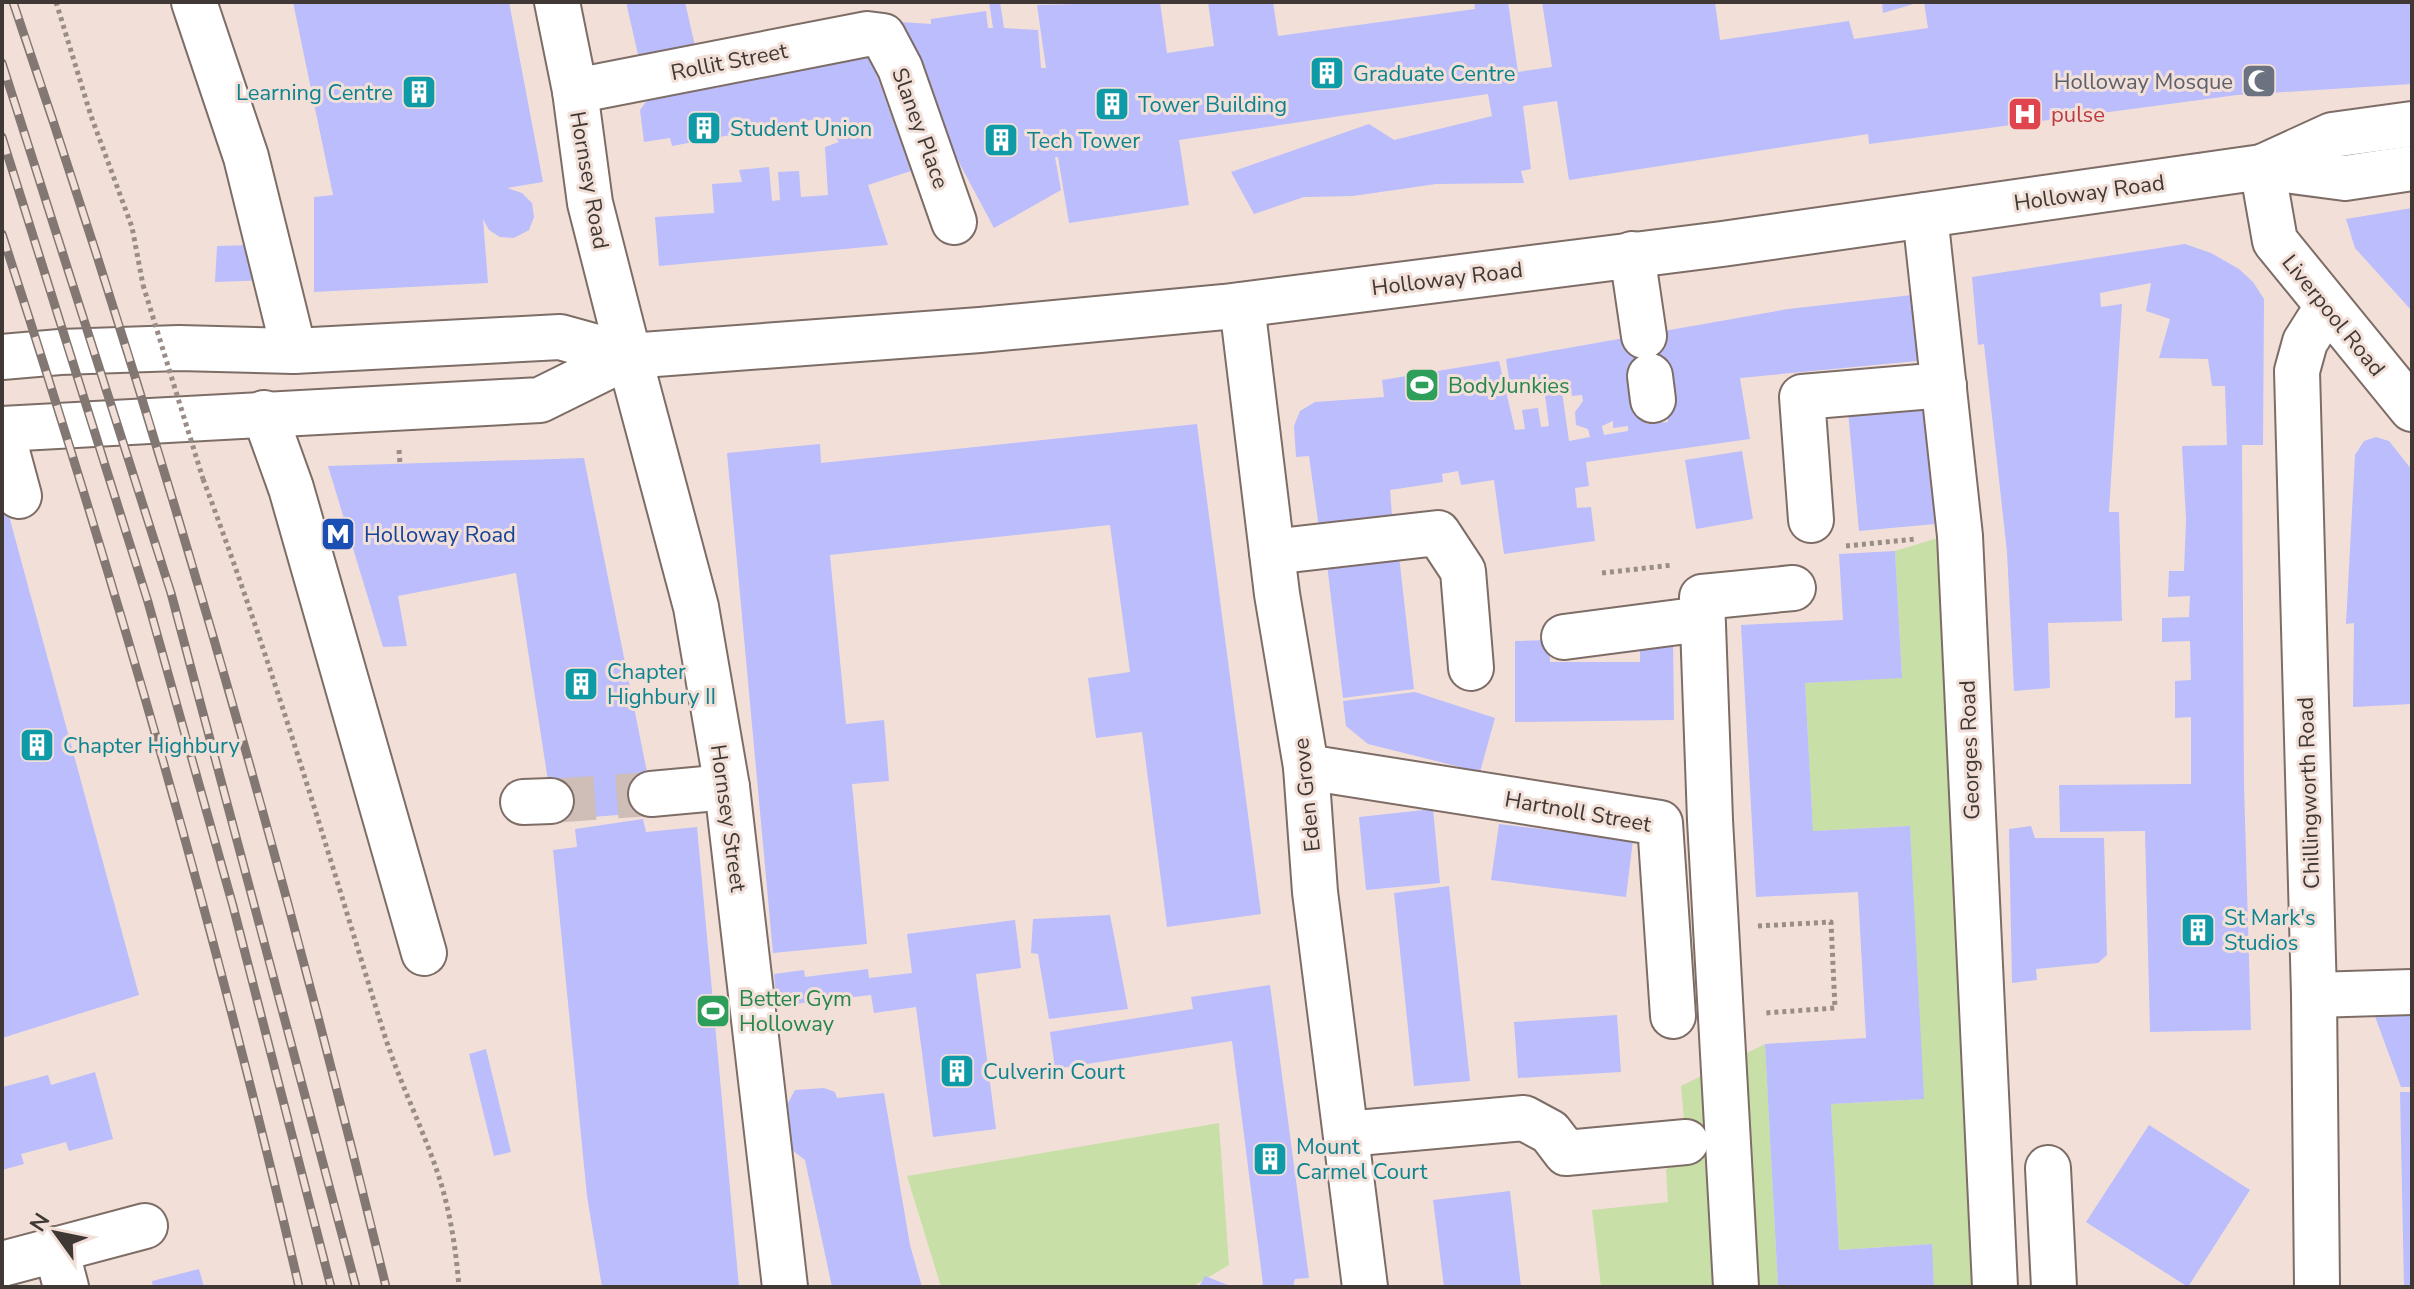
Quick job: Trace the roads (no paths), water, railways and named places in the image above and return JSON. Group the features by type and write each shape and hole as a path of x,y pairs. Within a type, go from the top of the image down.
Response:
{"main road":[{"path":"194,2 246,157 294,351"},
{"name":"Hornsey Road","path":"557,2 575,91 590,203 629,356"},
{"name":"Rollit Street","path":"575,91 867,34 883,36"},
{"name":"Slaney Place","path":"883,36 900,68 954,222"},
{"name":"Holloway Road","path":"2262,167 2332,135 2412,124"},
{"name":"Holloway Road","path":"2,357 179,348 294,351 560,337 629,356 980,330 1242,305 2262,167 2345,178 2412,168"},
{"name":"Liverpool Road","path":"2262,167 2275,241 2412,409"},
{"name":"Georges Road","path":"1925,215 1960,536 1995,1287"},
{"path":"1632,254 1649,371"},
{"name":"Eden Grove","path":"1242,305 1272,552 1306,767 1315,892 1365,1287"},
{"name":"Chillingworth Road","path":"2317,1287 2314,995 2297,371 2305,342 2327,307"},
{"name":"Holloway Road","path":"2,431 264,413 540,400 629,356"},
{"name":"Hornsey Street","path":"629,356 696,607 727,787 785,1287"},
{"path":"1811,520 1802,397 1944,385"},
{"path":"264,413 291,488 424,953"},
{"path":"2,431 19,496"},
{"path":"1272,552 1438,533 1463,571 1471,668"},
{"path":"1736,1287 1710,820 1702,597 1793,588"},
{"path":"1564,637 1702,619"},
{"name":"Hartnoll Street","path":"1306,767 1660,823 1673,1016"},
{"path":"651,794 727,787"},
{"path":"1660,823 1710,820"},
{"path":"2314,995 2412,992"},
{"path":"1346,1134 1524,1118 1550,1132 1566,1153 1686,1142"},
{"path":"2048,1168 2054,1287"},
{"path":"2,1264 61,1268 145,1226"}],"tunnel":[{"path":"551,801 651,794"}],"railway":[{"path":"13,2 117,320 214,640 304,962 386,1287"},
{"path":"2,63 171,593 356,1287"},
{"path":"2,137 148,602 233,906 331,1287"},
{"path":"2,234 85,495 199,889 299,1287"}],"place":[{"name":"Graduate Centre","path":"1327,73"},
{"name":"Holloway Mosque","path":"2259,81"},
{"name":"Learning Centre","path":"419,92"},
{"name":"Tower Building","path":"1112,104"},
{"name":"pulse","path":"2025,114"},
{"name":"Student Union","path":"704,128"},
{"name":"Tech Tower","path":"1001,140"},
{"name":"BodyJunkies","path":"1422,385"},
{"name":"Holloway Road","path":"338,534"},
{"name":"Chapter Highbury II","path":"581,684"},
{"name":"Chapter Highbury","path":"37,745"},
{"name":"St Mark's Studios","path":"2198,930"},
{"name":"Better Gym Holloway","path":"713,1011"},
{"name":"Culverin Court","path":"957,1071"},
{"name":"Mount Carmel Court","path":"1270,1159"}]}
